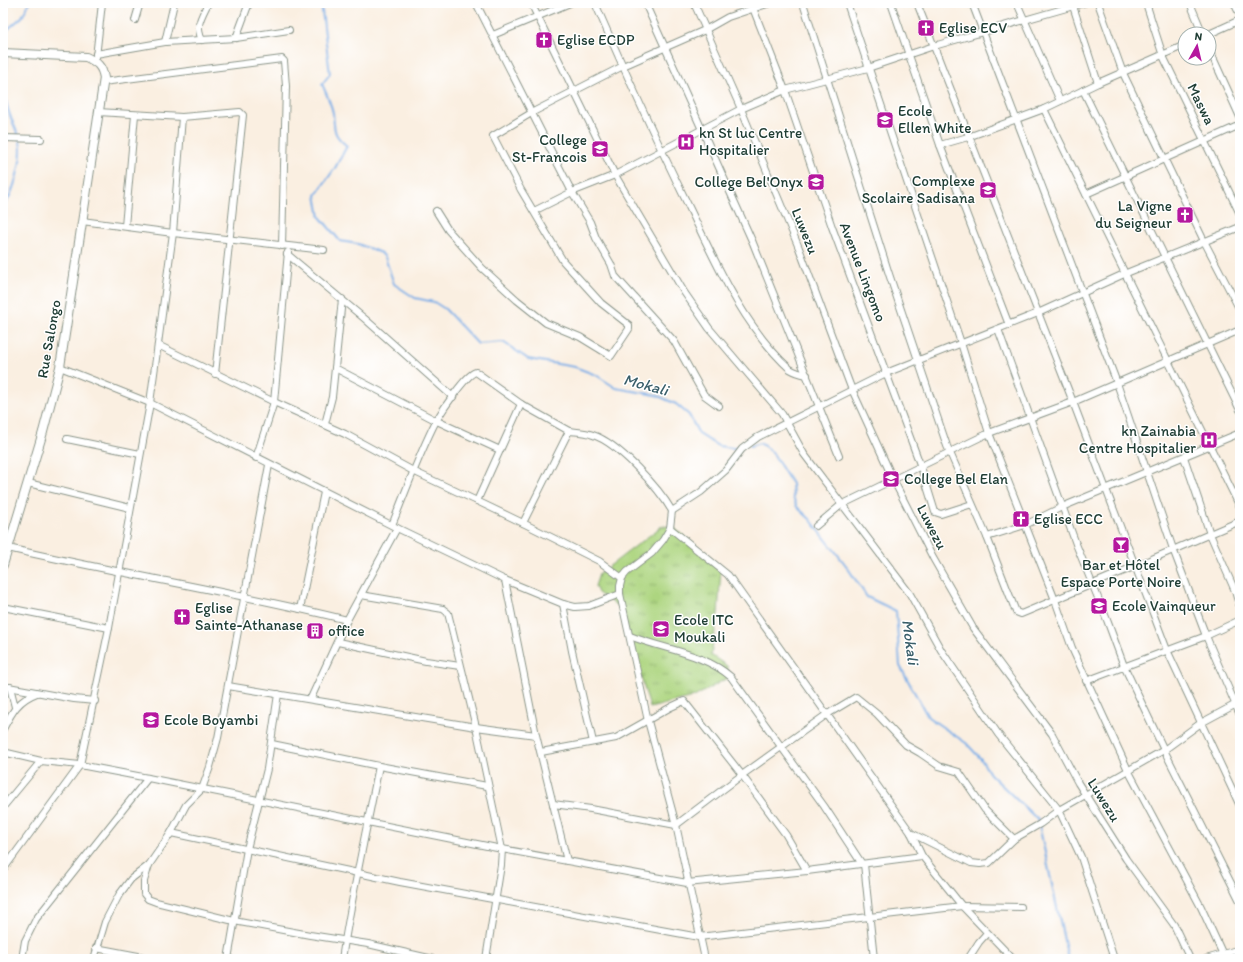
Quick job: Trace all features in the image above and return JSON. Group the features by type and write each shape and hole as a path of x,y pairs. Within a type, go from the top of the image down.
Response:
{"street":[{"path":"102,3 96,58 102,69 103,82 282,59 284,61 286,86 285,246 287,254 274,402 256,458"},
{"path":"135,20 140,3"},
{"path":"165,42 174,3"},
{"path":"202,40 197,31 199,22 208,3"},
{"path":"236,38 249,3"},
{"path":"476,3 533,112 572,192 590,222 596,238 611,264 615,276 674,342 704,395 719,406"},
{"path":"531,3 615,175 684,292 709,328 787,422 804,454 835,493 841,505 910,594 941,650 998,734 1059,810 1081,857 1114,959"},
{"path":"493,35 570,3"},
{"path":"595,3 661,151 735,298 763,338 791,369 807,375"},
{"path":"644,3 754,243 839,456"},
{"name":"Luwezu","path":"694,3 741,109 799,248 852,390 893,479 933,558 973,628 1052,734 1086,795 1126,859 1174,925 1190,959"},
{"path":"436,211 448,230 482,268 517,300 546,323 580,336 611,356 629,329 629,326 601,303 571,272 544,232 493,136 533,112 623,66 705,30 728,16 752,6 770,3"},
{"path":"803,3 889,274 950,451 1018,614 1092,585 1173,548 1240,521"},
{"path":"847,3 961,343 988,433 1055,600 1072,648 1128,770 1202,907 1224,957"},
{"path":"891,3 940,145 1009,325"},
{"path":"917,3 968,137 1073,402 1167,650 1240,806"},
{"path":"972,3 1117,383 1173,548 1206,636 1238,703 1240,716"},
{"path":"1017,3 1060,101"},
{"path":"534,211 572,192 615,175 741,109 785,90 868,68 934,46 1073,4 1084,3"},
{"path":"1098,3 1123,73 1163,158 1240,310"},
{"name":"Maswa","path":"1146,3 1164,56 1240,214"},
{"path":"1190,3 1199,26"},
{"path":"1234,3 1240,14"},
{"path":"1073,4 1098,83"},
{"name":"Avenue Lingomo","path":"752,6 785,90 832,227 921,467 936,513 941,514 972,504"},
{"path":"1217,30 1240,20"},
{"path":"3,53 96,58 165,42 236,38 289,30"},
{"path":"940,145 1017,120 1177,49"},
{"path":"1217,66 1240,117"},
{"name":"Rue Salongo","path":"3,565 28,484 60,367 103,82"},
{"path":"1083,90 1124,177 1240,410"},
{"path":"1044,109 1167,362 1240,507"},
{"path":"98,112 182,118 240,112 243,115 215,374"},
{"path":"124,226 135,114"},
{"path":"3,870 80,765 95,701 150,403 173,233 182,118"},
{"path":"1086,194 1163,158 1240,125"},
{"path":"3,138 41,139"},
{"path":"82,221 230,240 324,250"},
{"path":"672,511 701,492 723,473 742,449 758,437 819,406 886,373 1009,325 1082,294 1124,274 1240,227"},
{"path":"287,254 342,299 452,397"},
{"path":"325,424 332,397 342,299"},
{"path":"998,329 1062,506 1124,666 1164,750 1240,901"},
{"path":"816,526 841,505 988,433 1073,402 1240,330"},
{"path":"158,345 274,402 325,424 415,472 599,561 622,578"},
{"path":"60,367 150,403 269,465 394,527 505,580 563,604 575,607 589,606 620,594"},
{"path":"335,368 436,421 500,450"},
{"path":"311,698 347,620 361,596 394,527 436,421 452,397 471,374 476,372 521,404 569,430 596,436 622,453 657,487 672,511 670,528 663,540 652,553 627,572 622,578 620,594 648,721 676,825 687,883 705,959"},
{"path":"477,501 521,404"},
{"path":"523,523 569,430"},
{"path":"987,537 1025,525 1062,506 1240,433"},
{"path":"67,439 140,454"},
{"path":"1184,457 1210,534 1235,591 1240,609"},
{"path":"269,465 218,738 210,767 202,789 186,805 149,865 143,888 144,894 148,899 156,902 234,921 343,941 368,944 433,959"},
{"path":"28,484 130,508"},
{"path":"300,608 324,492"},
{"path":"670,528 728,575 911,833 922,856 962,906 1014,959"},
{"path":"8,548 119,572 244,596 347,620"},
{"path":"505,580 536,735 567,862"},
{"path":"361,596 446,610 476,727 487,786 502,849 501,865 494,899 486,959"},
{"path":"563,604 572,652 593,742"},
{"path":"3,607 109,628"},
{"path":"1086,681 1206,636 1240,620"},
{"path":"630,636 696,657 710,663 726,673 737,685 824,806 863,864 874,959"},
{"path":"338,642 402,657 460,666"},
{"path":"3,686 74,699 95,701"},
{"path":"228,686 311,698 476,727 536,735"},
{"path":"10,687 15,707"},
{"path":"3,729 15,707 21,700 38,692"},
{"path":"228,959 247,849 260,801 272,744 278,694"},
{"path":"553,804 592,809 676,825 742,775 826,715 855,697 877,714 906,745 920,752 940,766 959,772 985,810 1014,839"},
{"path":"541,752 616,738 684,701 742,775 786,835 807,871"},
{"path":"911,833 971,863 989,863 998,857 1014,839 1040,824 1059,810 1164,750 1201,723 1238,703"},
{"path":"272,744 487,786"},
{"path":"3,752 41,761 80,765 148,778 369,824 567,862 687,883 807,871 922,856"},
{"path":"3,807 41,761"},
{"path":"342,959 343,941 352,910 379,766"},
{"path":"22,959 25,941 36,919 90,848 148,778"},
{"path":"170,833 358,873 699,937 962,906 1021,907"},
{"path":"94,959 96,948 105,922 119,896 131,879 149,865"},
{"path":"968,959 987,933"},
{"path":"96,948 140,958 154,959"},
{"path":"1206,959 1224,957 1240,949"}],"green space":[{"path":"662,526 673,527 721,568 718,614 711,655 727,666 729,677 696,696 650,708 621,608 598,593 595,586 599,574"}],"waterway":[{"path":"3,42 8,29 22,17 29,3"},
{"name":"Mokali","path":"321,3 330,74 322,84 332,109 335,131 342,142 347,146 335,168 316,195 320,217 340,241 358,244 381,253 385,257 394,284 415,298 434,302 445,309 478,344 503,342 528,359 575,367 596,375 616,388 656,395 676,404 689,415 699,434 718,446 740,449"},
{"path":"3,44 4,50"},
{"path":"3,206 7,201 17,176 21,148 19,137 6,101 5,86 7,61 5,55"},
{"name":"Mokali","path":"750,446 760,443 772,452 792,484 793,497 797,507 810,519 845,564 867,597 896,611 900,666 928,717 966,743 981,759 990,774 1038,820 1068,959"}],"place":[{"name":"Eglise ECV","path":"926,28"},
{"name":"Eglise ECDP","path":"544,40"},
{"name":"Ecole Ellen White","path":"885,120"},
{"name":"kn St luc Centre Hospitalier","path":"686,142"},
{"name":"College St-Francois","path":"600,149"},
{"name":"College Bel'Onyx","path":"816,182"},
{"name":"Complexe Scolaire Sadisana","path":"988,190"},
{"name":"La Vigne du Seigneur","path":"1185,215"},
{"name":"kn Zainabia Centre Hospitalier","path":"1209,440"},
{"name":"College Bel Elan","path":"891,479"},
{"name":"Eglise ECC","path":"1021,519"},
{"name":"Bar et Hôtel Espace Porte Noire","path":"1121,545"},
{"name":"Ecole Vainqueur","path":"1099,606"},
{"name":"Eglise Sainte-Athanase","path":"182,617"},
{"name":"Ecole ITC Moukali","path":"661,629"},
{"name":"office","path":"315,631"},
{"name":"Ecole Boyambi","path":"151,720"}]}
